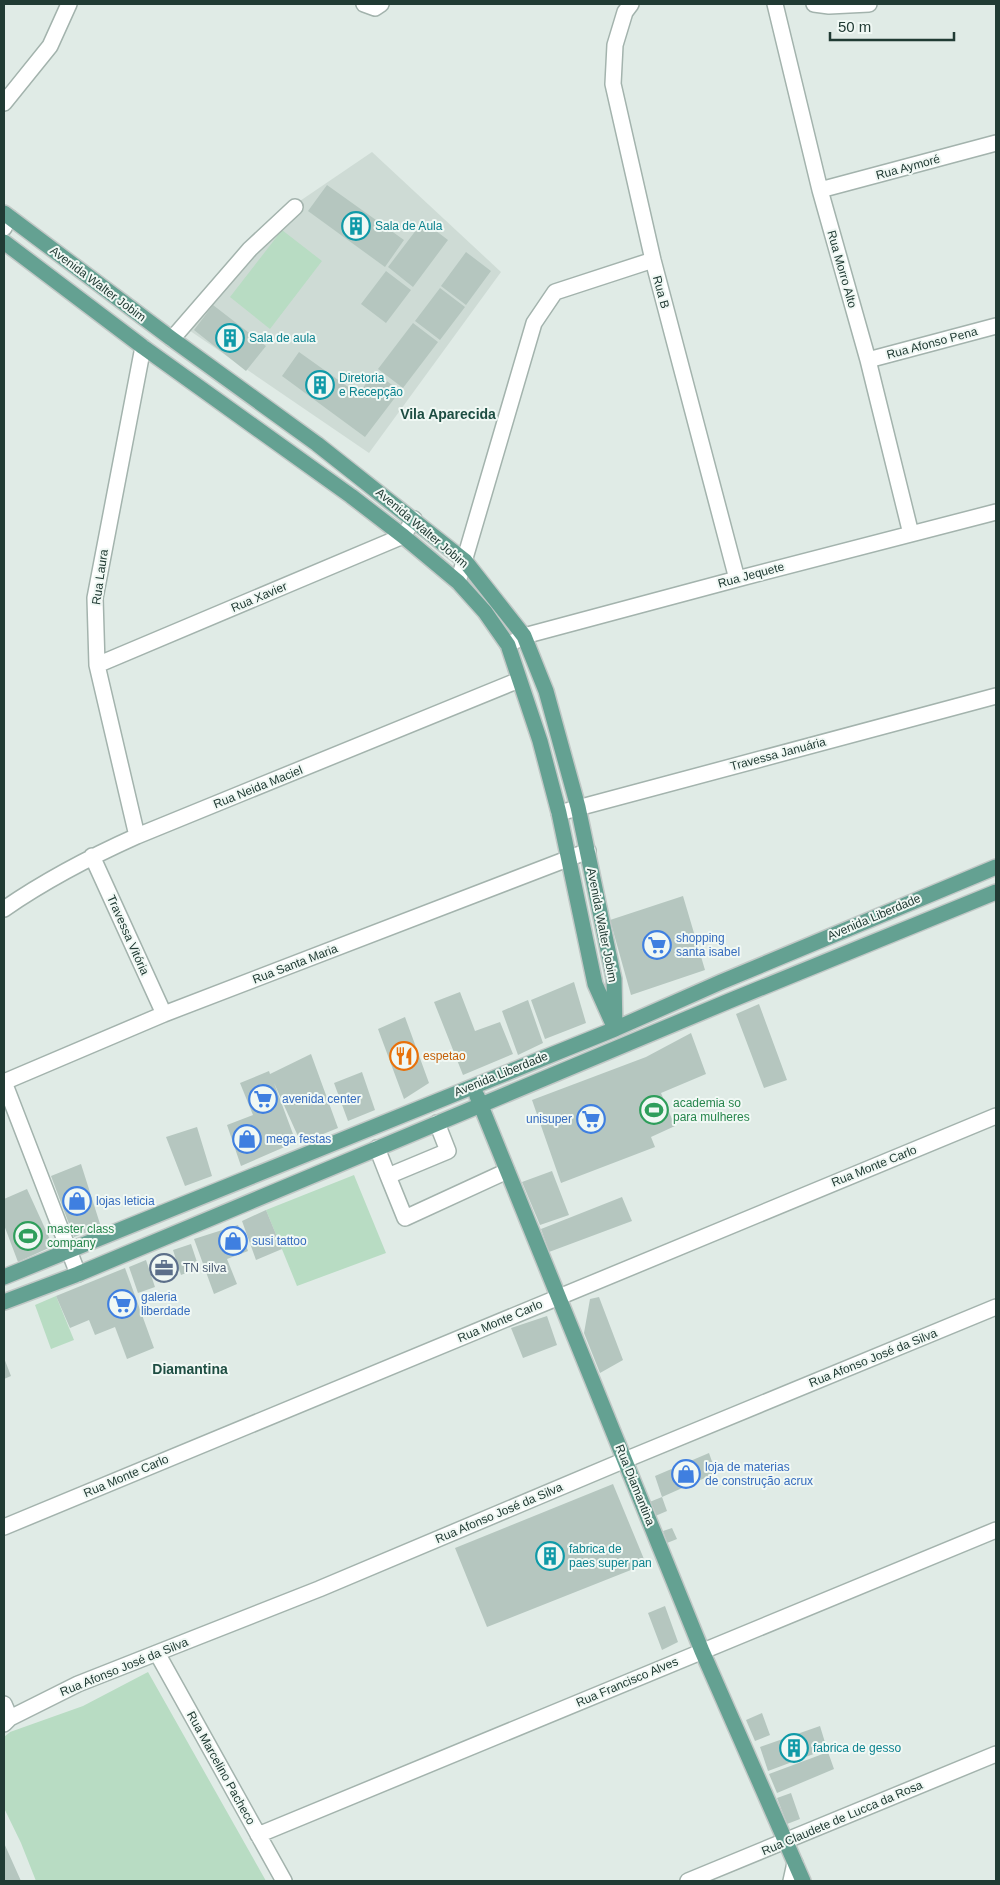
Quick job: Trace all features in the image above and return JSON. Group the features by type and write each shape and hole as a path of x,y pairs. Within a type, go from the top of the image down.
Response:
{"main road":[{"name":"Avenida Walter Jobim","path":"5,219 317,444 414,520 465,561 524,636 546,691 578,808 614,979 616,1029"},
{"name":"Avenida Walter Jobim","path":"4,242 143,347 351,496 458,582 485,612 508,645 540,740 559,813 594,984 616,1029"},
{"name":"Avenida Liberdade","path":"4,1277 473,1085 616,1029 721,982 996,867"},
{"name":"Avenida Liberdade","path":"4,1302 78,1274 729,1001 996,892"},
{"path":"721,982 729,1001"},
{"path":"616,1029 621,1046"},
{"name":"Rua Diamantina","path":"473,1085 702,1651 803,1881"}],"street":[{"path":"4,103 50,46 70,4"},
{"name":"Rua B","path":"630,4 625,12 615,45 612,84 652,260 737,578"},
{"name":"Rua Morro Alto","path":"775,4 820,190 868,360 911,534"},
{"path":"814,4 829,6 869,4"},
{"name":"Rua Aymoré","path":"820,190 996,143"},
{"path":"172,339 250,248 295,207"},
{"path":"458,582 534,323 554,292 652,260"},
{"name":"Rua Afonso Pena","path":"868,360 996,326"},
{"name":"Rua Laura","path":"137,836 97,665 95,598 143,347"},
{"name":"Rua Jequete","path":"508,645 524,636 737,578 996,512"},
{"path":"403,536 414,520"},
{"name":"Rua Xavier","path":"97,665 403,536"},
{"name":"Rua Neida Maciel","path":"4,909 30,891 92,856 137,836 520,680"},
{"name":"Travessa Januária","path":"559,813 996,696"},
{"name":"Rua Santa Maria","path":"4,1082 164,1014 588,851"},
{"name":"Travessa Vitória","path":"92,856 164,1014"},
{"path":"4,1082 78,1274"},
{"name":"Rua Monte Carlo","path":"4,1526 996,1116"},
{"path":"388,1176 448,1151 437,1123"},
{"path":"377,1148 405,1218 507,1171"},
{"name":"Rua Afonso José da Silva","path":"7,1721 78,1684 319,1589 996,1307"},
{"name":"Rua Francisco Alves","path":"258,1835 996,1530"},
{"name":"Rua Marcelino Pacheco","path":"157,1654 284,1881"},
{"path":"4,1704 7,1721"},
{"name":"Rua Claudete de Lucca da Rosa","path":"688,1881 996,1754"},
{"path":"791,1881 795,1863"}],"shaded area":[{"path":"372,152 501,272 369,453 180,324 269,222"}],"green space":[{"path":"282,230 322,261 270,329 230,297"},
{"path":"354,1175 386,1253 297,1286 266,1210"},
{"path":"56,1296 74,1340 51,1349 35,1305"},
{"path":"148,1672 266,1881 36,1881 21,1843 4,1808 4,1737 10,1732 83,1706"}],"building":[{"name":"Sala de Aula","path":"327,185 404,240 385,267 308,211"},
{"name":"Sala de aula","path":"423,221 448,240 413,287 388,267"},
{"name":"Sala de aula","path":"466,252 491,271 466,305 441,286"},
{"path":"386,271 411,290 386,323 361,304"},
{"path":"440,288 465,307 440,340 415,321"},
{"name":"Sala de aula","path":"213,305 266,346 246,371 194,330"},
{"path":"413,323 438,342 403,388 378,369"},
{"path":"299,352 358,394 375,372 400,391 365,437 282,376"},
{"name":"shopping santa isabel","path":"683,896 705,970 631,995 610,920"},
{"path":"574,982 586,1023 545,1039 531,1000"},
{"path":"460,992 475,1031 500,1022 513,1054 463,1075 434,1002"},
{"path":"528,1000 543,1043 518,1055 502,1011"},
{"path":"759,1004 787,1080 764,1088 736,1014"},
{"name":"espetao","path":"405,1017 429,1083 404,1099 378,1029"},
{"name":"unisuper","path":"691,1033 706,1074 661,1093 675,1126 651,1137 655,1147 561,1183 532,1100 646,1057"},
{"path":"311,1054 338,1128 301,1143 274,1083 296,1142 241,1166 227,1125 253,1115 240,1083 269,1071 270,1074"},
{"path":"362,1072 375,1110 348,1121 334,1083"},
{"path":"197,1127 212,1176 185,1186 166,1137"},
{"name":"lojas leticia","path":"81,1164 101,1227 74,1237 51,1176"},
{"path":"552,1171 569,1215 540,1225 522,1182"},
{"name":"master class company","path":"27,1189 53,1246 18,1262 4,1225 4,1199"},
{"path":"622,1197 632,1221 549,1252 541,1229"},
{"path":"266,1210 282,1249 256,1260 242,1221"},
{"path":"238,1225 248,1251 227,1259 237,1284 214,1294 194,1239"},
{"path":"191,1244 199,1268 181,1275 173,1250"},
{"name":"TN silva","path":"167,1253 175,1278 160,1283 152,1258"},
{"path":"146,1260 155,1287 138,1293 129,1267"},
{"path":"125,1268 154,1348 127,1359 115,1327 95,1335 89,1320 70,1328 56,1296"},
{"path":"599,1297 623,1360 600,1373 584,1333 590,1299"},
{"path":"547,1316 557,1345 523,1358 511,1328"},
{"path":"4,1358 11,1376 4,1379"},
{"name":"loja de materias de construção acrux","path":"709,1453 716,1473 662,1497 655,1476"},
{"name":"fabrica de paes super pan","path":"613,1484 646,1564 487,1627 455,1548"},
{"path":"662,1497 667,1511 653,1517 647,1503"},
{"path":"672,1528 677,1539 667,1543 663,1531"},
{"path":"665,1606 678,1642 662,1650 648,1613"},
{"path":"762,1713 770,1735 755,1741 746,1720"},
{"name":"fabrica de gesso","path":"820,1726 827,1749 768,1771 760,1747"},
{"path":"828,1752 834,1769 777,1793 769,1774"},
{"path":"791,1793 800,1819 787,1824 777,1798"},
{"path":"4,1843 21,1881 4,1881"}],"place":[{"name":"Sala de Aula","path":"356,226"},
{"name":"Sala de aula","path":"230,338"},
{"name":"Diretoria e Recepção","path":"320,385"},
{"name":"shopping santa isabel","path":"657,945"},
{"name":"espetao","path":"404,1056"},
{"name":"avenida center","path":"263,1099"},
{"name":"academia so para mulheres","path":"654,1110"},
{"name":"unisuper","path":"591,1119"},
{"name":"mega festas","path":"247,1139"},
{"name":"lojas leticia","path":"77,1201"},
{"name":"master class company","path":"28,1236"},
{"name":"susi tattoo","path":"233,1241"},
{"name":"TN silva","path":"164,1268"},
{"name":"galeria liberdade","path":"122,1304"},
{"name":"loja de materias de construção acrux","path":"686,1474"},
{"name":"fabrica de paes super pan","path":"550,1556"},
{"name":"fabrica de gesso","path":"794,1748"}],"district":[{"name":"Vila Aparecida","path":"448,414"},
{"name":"Diamantina","path":"190,1369"}]}
